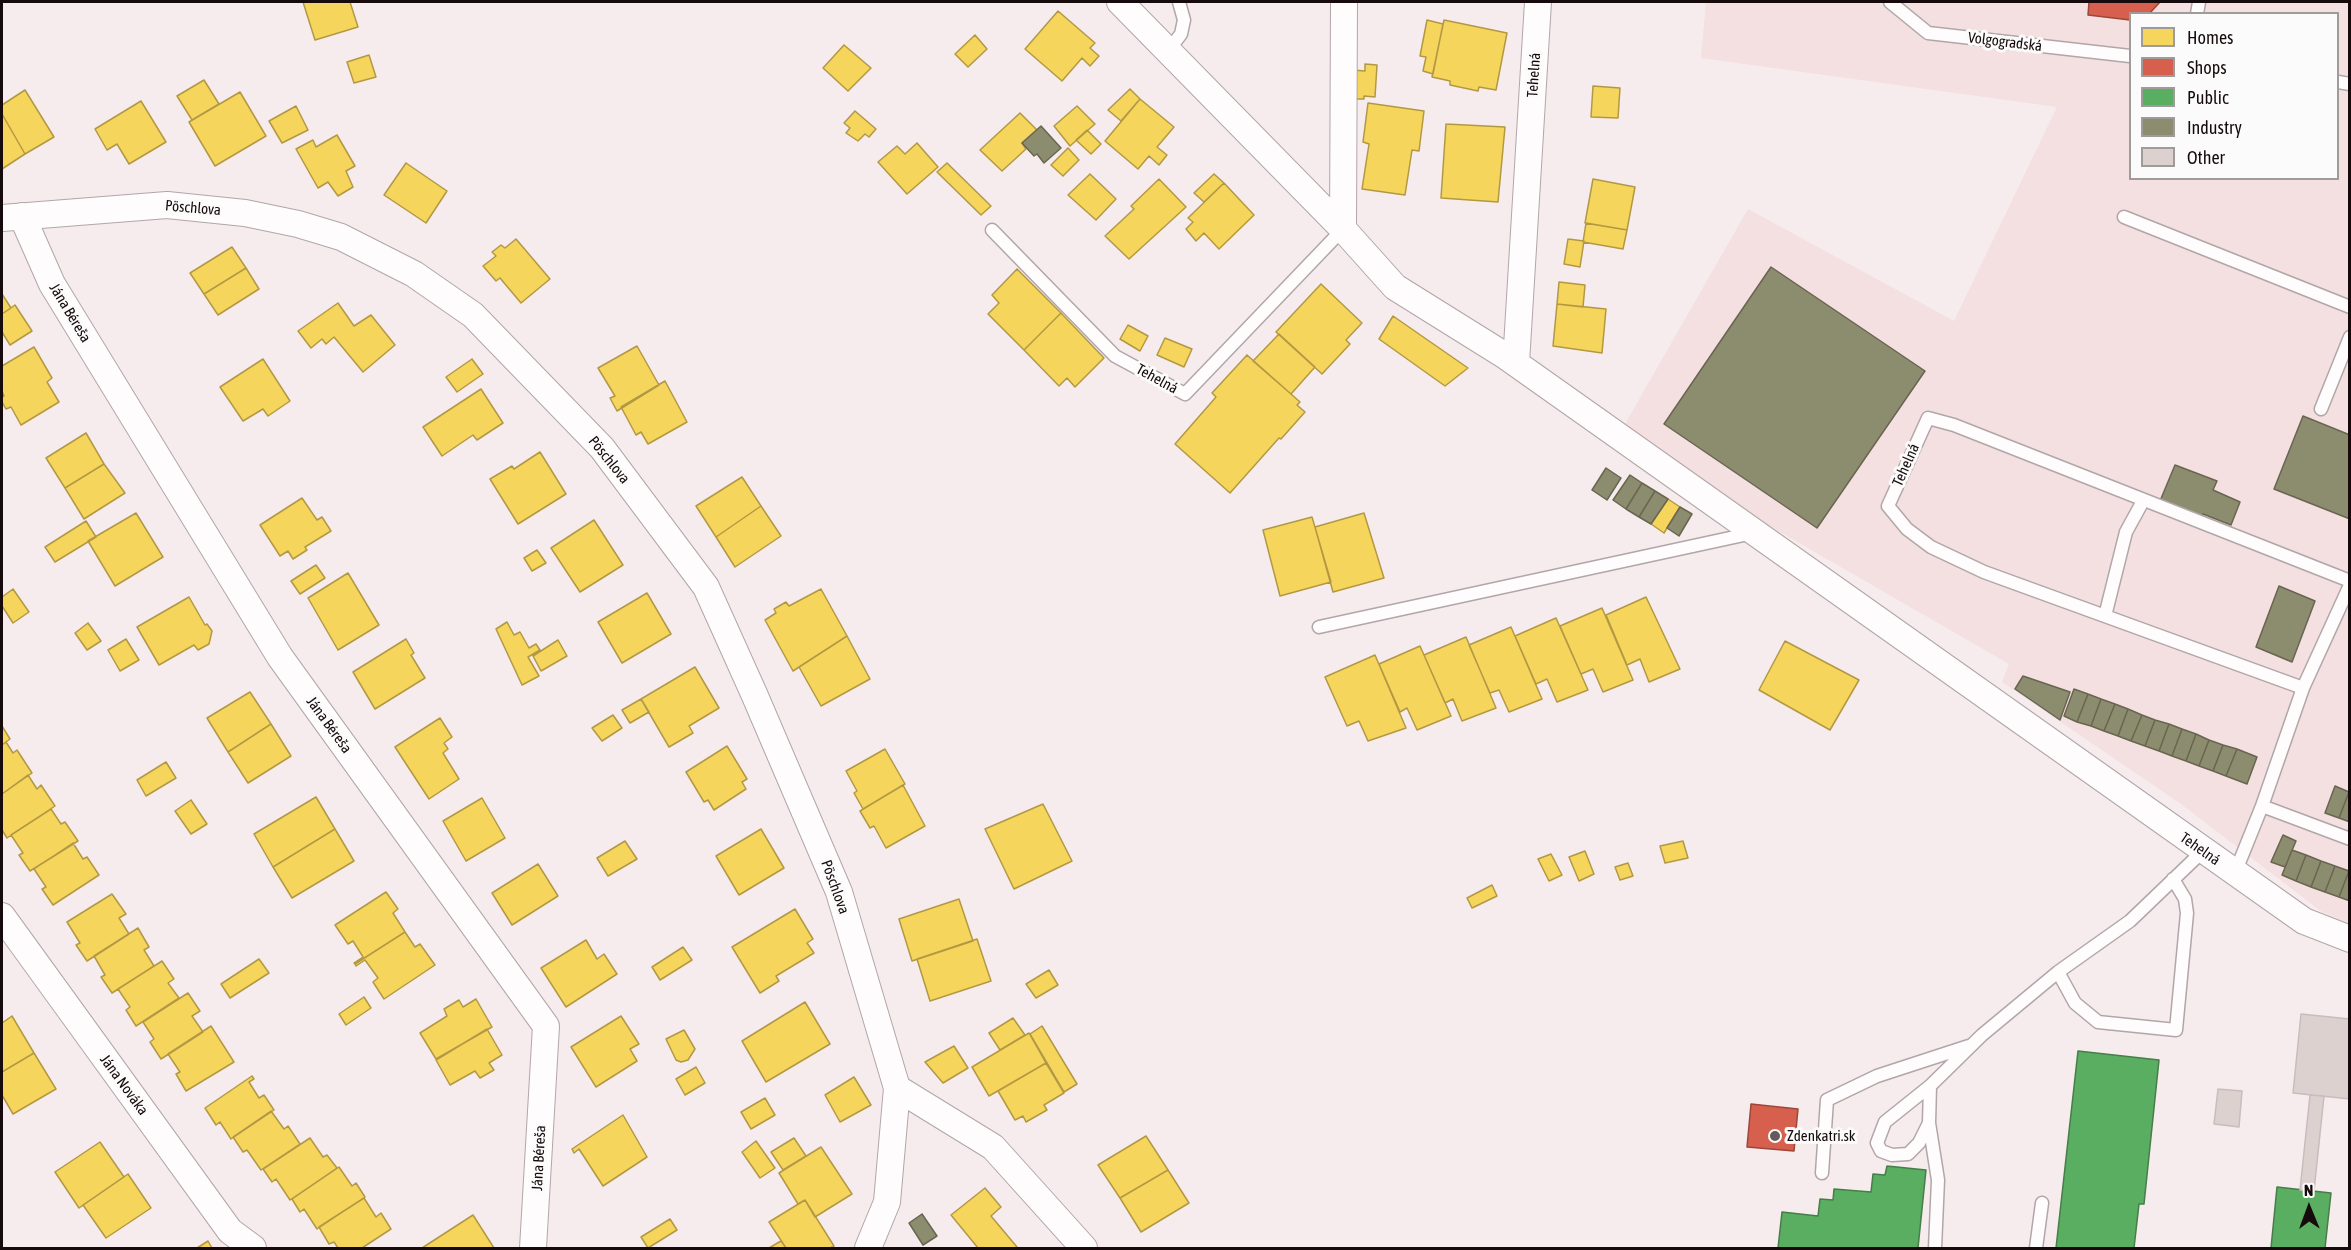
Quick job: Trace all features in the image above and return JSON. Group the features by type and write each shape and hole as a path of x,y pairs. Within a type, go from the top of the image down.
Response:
{"street":[{"name":"Tehelná","path":"1120,2 1343,229 1395,287 1516,363 2304,921 2349,939"},
{"path":"1343,229 1344,2"},
{"name":"Tehelná","path":"1516,363 1538,2"},
{"name":"Pöschlova","path":"12,217 167,205 245,213 298,224 340,237 414,274 473,315 602,448 706,587 838,892 897,1088 887,1202 868,1248"},
{"name":"Jána Béreša","path":"12,217 280,657 546,1026 533,1248"},
{"name":"Jána Nováka","path":"2,916 230,1230 253,1248"},
{"path":"897,1088 993,1147 1084,1248"}],"lane":[{"path":"1168,51 1181,34 1184,20 1179,2"},
{"name":"Volgogradská","path":"1890,2 1928,33 2129,56"},
{"path":"2124,217 2349,307"},
{"name":"Tehelná","path":"992,230 1115,356 1185,394 1343,229"},
{"path":"2321,409 2349,337"},
{"name":"Tehelná","path":"2235,873 2262,806 2304,688 2349,583 1954,424 1928,418 1888,506 1907,529 1931,546 1984,572 2304,688"},
{"path":"2105,616 2126,532 2143,501"},
{"path":"1319,627 1754,533"},
{"path":"2262,806 2349,839"},
{"path":"1929,1123 1919,1143 1908,1154 1892,1155 1881,1151 1878,1143 1885,1122 1930,1086 1973,1044 2058,972 2130,921 2203,850"},
{"path":"2058,972 2075,1003 2098,1022 2176,1030 2187,913 2185,899 2173,879"},
{"path":"1822,1173 1827,1100 1877,1076 1973,1044"},
{"path":"1930,1086 1929,1123 1938,1180 1935,1248"},
{"path":"2036,1248 2042,1203"}],"shaded area":[{"path":"1706,2 2349,2 2349,923 2322,912 2181,804 2002,682 2009,664 1617,438 1748,209 1954,321 2057,107 1701,58"}],"building: Homes":[{"path":"303,2 350,2 358,27 315,40"},
{"path":"1058,11 1095,43 1090,48 1099,56 1090,66 1082,58 1062,81 1025,49"},
{"path":"1427,20 1443,24 1433,74 1423,71 1426,57 1420,56"},
{"path":"1444,20 1507,33 1496,90 1479,87 1478,91 1450,85 1450,81 1432,77"},
{"path":"975,35 987,49 968,67 955,54"},
{"path":"844,45 871,68 848,91 823,68"},
{"path":"369,55 376,77 354,83 347,62"},
{"path":"1365,64 1377,65 1375,97 1364,96 1364,99 1352,99 1353,70 1365,71"},
{"path":"204,80 219,104 192,120 177,96"},
{"path":"1593,86 1620,88 1618,118 1591,117"},
{"path":"1130,89 1140,99 1121,121 1108,110"},
{"path":"25,90 54,137 25,154 2,114 2,105"},
{"path":"240,92 266,136 215,166 189,122"},
{"path":"1140,99 1174,127 1157,147 1167,155 1159,165 1149,156 1138,169 1105,141"},
{"path":"141,101 166,142 129,164 117,144 107,150 95,129"},
{"path":"1368,103 1424,111 1419,151 1412,150 1405,195 1362,189 1369,144 1363,142"},
{"path":"296,106 308,130 282,143 269,121"},
{"path":"1077,106 1095,124 1070,146 1054,126"},
{"path":"855,111 876,129 869,137 865,134 858,141 846,133 850,128 844,123"},
{"path":"1020,113 1037,130 1022,143 1026,149 1002,171 980,150"},
{"path":"2,114 25,154 2,169"},
{"path":"1446,124 1505,127 1498,202 1441,198"},
{"path":"1087,130 1101,144 1091,154 1076,140"},
{"path":"337,135 355,166 346,171 353,187 338,196 328,182 318,188 296,149 313,140 316,147"},
{"path":"917,143 938,167 907,194 878,162 897,146 905,154"},
{"path":"1068,148 1079,160 1063,176 1051,165"},
{"path":"406,163 447,191 426,223 384,195"},
{"path":"947,163 991,206 981,215 937,172"},
{"path":"1090,174 1116,199 1096,220 1068,195"},
{"path":"1214,174 1224,183 1204,202 1194,193"},
{"path":"1159,179 1186,207 1129,259 1105,236 1134,209 1131,206"},
{"path":"1593,179 1635,187 1627,230 1585,223"},
{"path":"1224,183 1254,215 1219,249 1204,233 1196,241 1186,229 1193,222 1188,218"},
{"path":"1586,223 1627,230 1623,249 1583,242"},
{"path":"516,239 550,279 521,303 500,278 496,281 483,266 496,256 492,252 501,245 505,248"},
{"path":"1568,239 1584,241 1580,267 1564,264"},
{"path":"232,247 246,268 204,294 190,273"},
{"path":"246,268 259,289 218,315 204,294"},
{"path":"1017,269 1061,313 1024,350 988,314 999,303 992,295"},
{"path":"1559,282 1585,285 1583,307 1557,304"},
{"path":"1321,284 1362,323 1346,340 1350,344 1322,374 1276,332"},
{"path":"2,294 11,308 2,314"},
{"path":"338,303 354,326 371,315 395,345 363,372 334,337 326,344 322,339 311,348 298,331"},
{"path":"1557,304 1606,309 1602,353 1553,346"},
{"path":"15,305 32,331 10,345 2,332 2,314"},
{"path":"1061,313 1104,358 1075,387 1067,378 1059,386 1024,350"},
{"path":"1393,316 1468,368 1445,386 1379,339"},
{"path":"1128,325 1148,336 1140,351 1120,339"},
{"path":"1279,334 1315,367 1291,394 1253,361"},
{"path":"1165,338 1192,349 1184,367 1157,355"},
{"path":"637,346 659,385 617,411 610,398 615,396 598,368"},
{"path":"34,347 52,378 47,382 59,402 21,425 11,407 6,409 2,402 4,396 2,366"},
{"path":"1247,355 1300,402 1297,405 1305,412 1230,493 1175,444 1216,397 1212,393"},
{"path":"263,359 290,401 268,416 263,409 243,421 220,387"},
{"path":"472,359 483,374 457,392 446,377"},
{"path":"665,381 687,422 648,444 641,432 636,435 621,407"},
{"path":"481,389 503,423 477,440 473,435 442,456 423,427"},
{"path":"86,433 104,464 65,488 46,458"},
{"path":"540,452 566,494 518,524 490,479 512,466 514,469"},
{"path":"104,464 125,493 84,519 65,488"},
{"path":"742,477 761,506 716,537 696,506"},
{"path":"302,498 317,520 322,517 331,531 305,547 307,550 293,559 288,551 280,556 260,525"},
{"path":"1668,499 1680,507 1664,533 1651,524"},
{"path":"761,506 781,536 735,567 716,537"},
{"path":"136,513 163,557 115,586 88,541"},
{"path":"1364,513 1384,578 1333,592 1315,527"},
{"path":"1312,517 1331,582 1280,596 1263,530"},
{"path":"594,520 623,565 580,592 551,548"},
{"path":"86,521 96,537 55,562 45,547"},
{"path":"537,550 546,563 532,571 524,558"},
{"path":"316,565 325,578 300,594 291,581"},
{"path":"348,573 379,625 338,650 308,598"},
{"path":"13,589 29,612 13,623 2,606 2,597"},
{"path":"821,589 847,636 793,671 765,620 776,613 774,609 786,602 789,606"},
{"path":"647,593 671,634 622,663 598,622"},
{"path":"189,597 205,625 207,624 212,631 209,644 198,650 194,645 159,665 137,627"},
{"path":"1646,597 1680,669 1649,682 1640,659 1627,665 1606,615"},
{"path":"1602,608 1633,680 1603,692 1593,669 1581,674 1560,626"},
{"path":"1556,618 1588,690 1557,702 1547,679 1536,684 1515,636"},
{"path":"507,622 514,635 520,632 529,648 536,644 540,650 528,657 539,676 522,685 496,629"},
{"path":"88,623 101,641 87,650 75,633"},
{"path":"1511,627 1542,699 1509,712 1499,690 1490,693 1469,645"},
{"path":"847,636 870,679 821,706 799,667"},
{"path":"1466,637 1496,708 1462,721 1453,699 1445,703 1424,655"},
{"path":"126,639 139,660 120,671 108,650"},
{"path":"406,639 414,653 411,655 425,678 375,709 353,672"},
{"path":"558,640 567,656 541,671 533,656"},
{"path":"1785,641 1859,680 1830,730 1759,690"},
{"path":"1420,646 1451,716 1417,730 1407,708 1400,712 1379,664"},
{"path":"1375,655 1406,728 1368,741 1359,721 1347,726 1325,677"},
{"path":"695,667 719,708 689,726 693,733 669,747 641,699"},
{"path":"250,692 271,724 228,752 207,718"},
{"path":"641,699 649,712 630,723 622,710"},
{"path":"613,715 622,728 602,741 592,728"},
{"path":"440,718 452,737 444,743 448,749 443,753 459,779 429,799 395,747"},
{"path":"271,724 291,756 248,783 228,752"},
{"path":"2,726 10,739 2,745"},
{"path":"6,742 13,753 17,750 32,773 2,794 2,745"},
{"path":"727,746 747,779 742,782 746,789 714,810 708,800 704,802 686,772"},
{"path":"885,749 905,784 863,809 854,793 857,791 846,771"},
{"path":"166,762 176,778 146,796 137,780"},
{"path":"28,775 37,789 41,785 55,806 7,838 2,830 2,794"},
{"path":"903,785 925,826 886,848 874,826 870,828 860,811"},
{"path":"316,797 335,829 273,867 254,834"},
{"path":"482,798 505,838 466,861 443,821"},
{"path":"191,800 207,824 191,834 175,811"},
{"path":"1043,804 1072,861 1014,889 985,829"},
{"path":"51,809 61,824 65,822 78,841 30,871 19,855 23,853 11,835"},
{"path":"335,829 354,861 292,898 273,867"},
{"path":"761,829 784,868 739,895 716,856"},
{"path":"625,841 637,859 608,876 597,858"},
{"path":"1683,841 1688,858 1665,863 1660,846"},
{"path":"73,843 83,859 87,857 99,875 53,905 42,889 46,887 34,869"},
{"path":"1585,851 1594,874 1579,881 1569,857"},
{"path":"1551,854 1562,875 1549,881 1538,859"},
{"path":"1628,863 1633,876 1620,880 1615,867"},
{"path":"538,864 558,896 512,925 492,893"},
{"path":"1492,885 1497,896 1472,908 1467,898"},
{"path":"386,892 398,909 393,913 405,932 355,964 363,957 353,941 348,944 335,925"},
{"path":"112,894 126,914 119,918 129,934 87,961 76,945 80,943 67,922"},
{"path":"959,899 973,941 912,961 899,919"},
{"path":"795,909 813,939 807,943 814,953 776,976 779,981 760,993 732,947"},
{"path":"138,928 149,947 144,950 154,966 112,993 101,977 105,975 94,956"},
{"path":"405,932 415,947 420,944 435,965 384,999 373,982 378,978 365,960 356,966 355,964"},
{"path":"977,939 991,981 930,1001 917,959"},
{"path":"586,940 597,959 604,954 617,974 566,1007 541,968"},
{"path":"683,947 692,960 660,980 652,967"},
{"path":"259,959 269,973 230,998 221,984"},
{"path":"162,961 174,979 168,983 179,998 136,1026 126,1010 130,1007 118,989"},
{"path":"1049,970 1058,985 1036,998 1026,984"},
{"path":"188,993 200,1011 192,1016 203,1032 161,1059 150,1042 154,1039 143,1022"},
{"path":"364,997 371,1008 346,1025 339,1014"},
{"path":"476,999 492,1027 436,1059 420,1033 447,1016 444,1009 459,1000 463,1007"},
{"path":"805,1002 830,1044 766,1082 742,1041"},
{"path":"12,1016 34,1053 2,1072 2,1023"},
{"path":"621,1016 639,1044 630,1049 637,1061 596,1087 571,1047"},
{"path":"1013,1018 1025,1035 1000,1050 989,1033"},
{"path":"211,1026 234,1062 186,1091 176,1074 180,1072 168,1054"},
{"path":"1042,1026 1077,1084 1064,1092 1030,1034"},
{"path":"487,1029 502,1055 489,1063 494,1070 480,1078 475,1071 450,1085 436,1060"},
{"path":"684,1030 695,1049 688,1060 681,1062 676,1060 666,1039"},
{"path":"1029,1033 1046,1063 989,1096 972,1067"},
{"path":"954,1046 968,1068 943,1083 925,1062"},
{"path":"34,1053 56,1089 13,1114 2,1095 2,1072"},
{"path":"1046,1063 1064,1093 1044,1105 1047,1110 1026,1122 1023,1116 1015,1120 998,1091"},
{"path":"696,1067 705,1083 685,1095 676,1079"},
{"path":"252,1076 254,1079 249,1082 259,1098 264,1095 274,1110 231,1139 220,1122 216,1125 205,1108"},
{"path":"854,1077 871,1105 840,1122 825,1095"},
{"path":"765,1098 775,1115 751,1129 741,1112"},
{"path":"271,1111 284,1129 288,1126 300,1144 261,1170 247,1150 243,1152 233,1137"},
{"path":"623,1115 647,1157 603,1186 579,1149 574,1153 572,1149"},
{"path":"1146,1136 1168,1170 1120,1198 1098,1165"},
{"path":"310,1138 323,1157 327,1155 337,1168 290,1200 276,1179 272,1182 263,1169"},
{"path":"794,1138 806,1156 783,1170 771,1152"},
{"path":"756,1141 775,1168 760,1178 742,1152"},
{"path":"100,1142 124,1177 79,1208 55,1172"},
{"path":"821,1147 852,1194 815,1217 805,1200 798,1204 779,1173"},
{"path":"339,1167 352,1186 356,1183 365,1197 317,1229 304,1209 300,1212 292,1199"},
{"path":"1168,1170 1189,1203 1141,1232 1120,1198"},
{"path":"128,1174 151,1208 106,1238 83,1205"},
{"path":"985,1188 1001,1207 991,1216 1017,1247 978,1248 951,1215"},
{"path":"364,1198 376,1217 381,1213 391,1229 362,1248 338,1248 334,1242 329,1244 319,1227"},
{"path":"805,1200 834,1246 830,1248 786,1248 769,1222"},
{"path":"473,1215 494,1248 422,1248"},
{"path":"670,1219 677,1230 648,1248 641,1237"},
{"path":"208,1241 212,1248 197,1248"},
{"path":"781,1241 786,1248 769,1248"}],"building: Shops":[{"path":"2089,2 2160,2 2151,12 2129,12 2129,20 2088,15"},
{"path":"1751,1104 1798,1109 1794,1151 1747,1147"}],"building: Public":[{"path":"2078,1051 2159,1060 2144,1204 2139,1204 2134,1248 2056,1248"},
{"path":"1887,1166 1926,1170 1918,1248 1778,1248 1782,1212 1818,1216 1820,1199 1833,1200 1834,1189 1871,1192 1873,1174 1885,1175"},
{"path":"2277,1187 2331,1193 2325,1248 2271,1248"}],"building: Industry":[{"path":"1041,126 1061,148 1044,163 1037,154 1034,156 1022,143"},
{"path":"1771,267 1925,371 1817,528 1664,424"},
{"path":"2303,416 2350,435 2350,519 2274,489"},
{"path":"2175,465 2217,481 2213,490 2240,502 2231,525 2160,501"},
{"path":"1606,468 1621,478 1607,500 1592,490"},
{"path":"1630,475 1642,483 1626,509 1613,500"},
{"path":"1642,483 1655,491 1639,517 1626,509"},
{"path":"1655,491 1668,499 1651,524 1639,517"},
{"path":"1680,507 1692,514 1679,536 1667,528"},
{"path":"2279,586 2315,601 2292,662 2256,647"},
{"path":"2023,676 2070,692 2060,720 2015,689"},
{"path":"2074,689 2088,694 2077,722 2064,716"},
{"path":"2088,694 2101,699 2091,726 2077,722"},
{"path":"2101,699 2115,704 2104,731 2091,726"},
{"path":"2115,704 2128,709 2118,736 2104,731"},
{"path":"2128,709 2142,715 2131,741 2118,736"},
{"path":"2142,715 2155,720 2145,746 2131,741"},
{"path":"2155,720 2169,724 2159,751 2145,746"},
{"path":"2169,724 2182,729 2172,756 2159,751"},
{"path":"2182,729 2196,734 2186,761 2172,756"},
{"path":"2196,734 2209,740 2199,766 2186,761"},
{"path":"2209,740 2223,745 2213,771 2199,766"},
{"path":"2223,745 2237,749 2226,776 2213,771"},
{"path":"2237,749 2257,757 2247,784 2226,776"},
{"path":"2335,786 2349,792 2339,818 2325,813"},
{"path":"2350,792 2350,822 2339,818"},
{"path":"2283,835 2296,841 2285,867 2271,862"},
{"path":"2292,850 2306,855 2296,881 2282,875"},
{"path":"2306,855 2321,861 2311,887 2296,881"},
{"path":"2321,861 2335,866 2325,892 2311,887"},
{"path":"2335,866 2349,871 2339,897 2325,892"},
{"path":"2350,872 2350,901 2339,897"},
{"path":"922,1214 937,1236 923,1245 909,1223"}],"building: Other":[{"path":"2301,1014 2350,1019 2350,1099 2293,1093"},
{"path":"2218,1089 2242,1091 2239,1127 2214,1124"},
{"path":"2310,1095 2324,1096 2314,1191 2300,1190"}],"place":[{"name":"Zdenkatri.sk","path":"1775,1136"}]}
